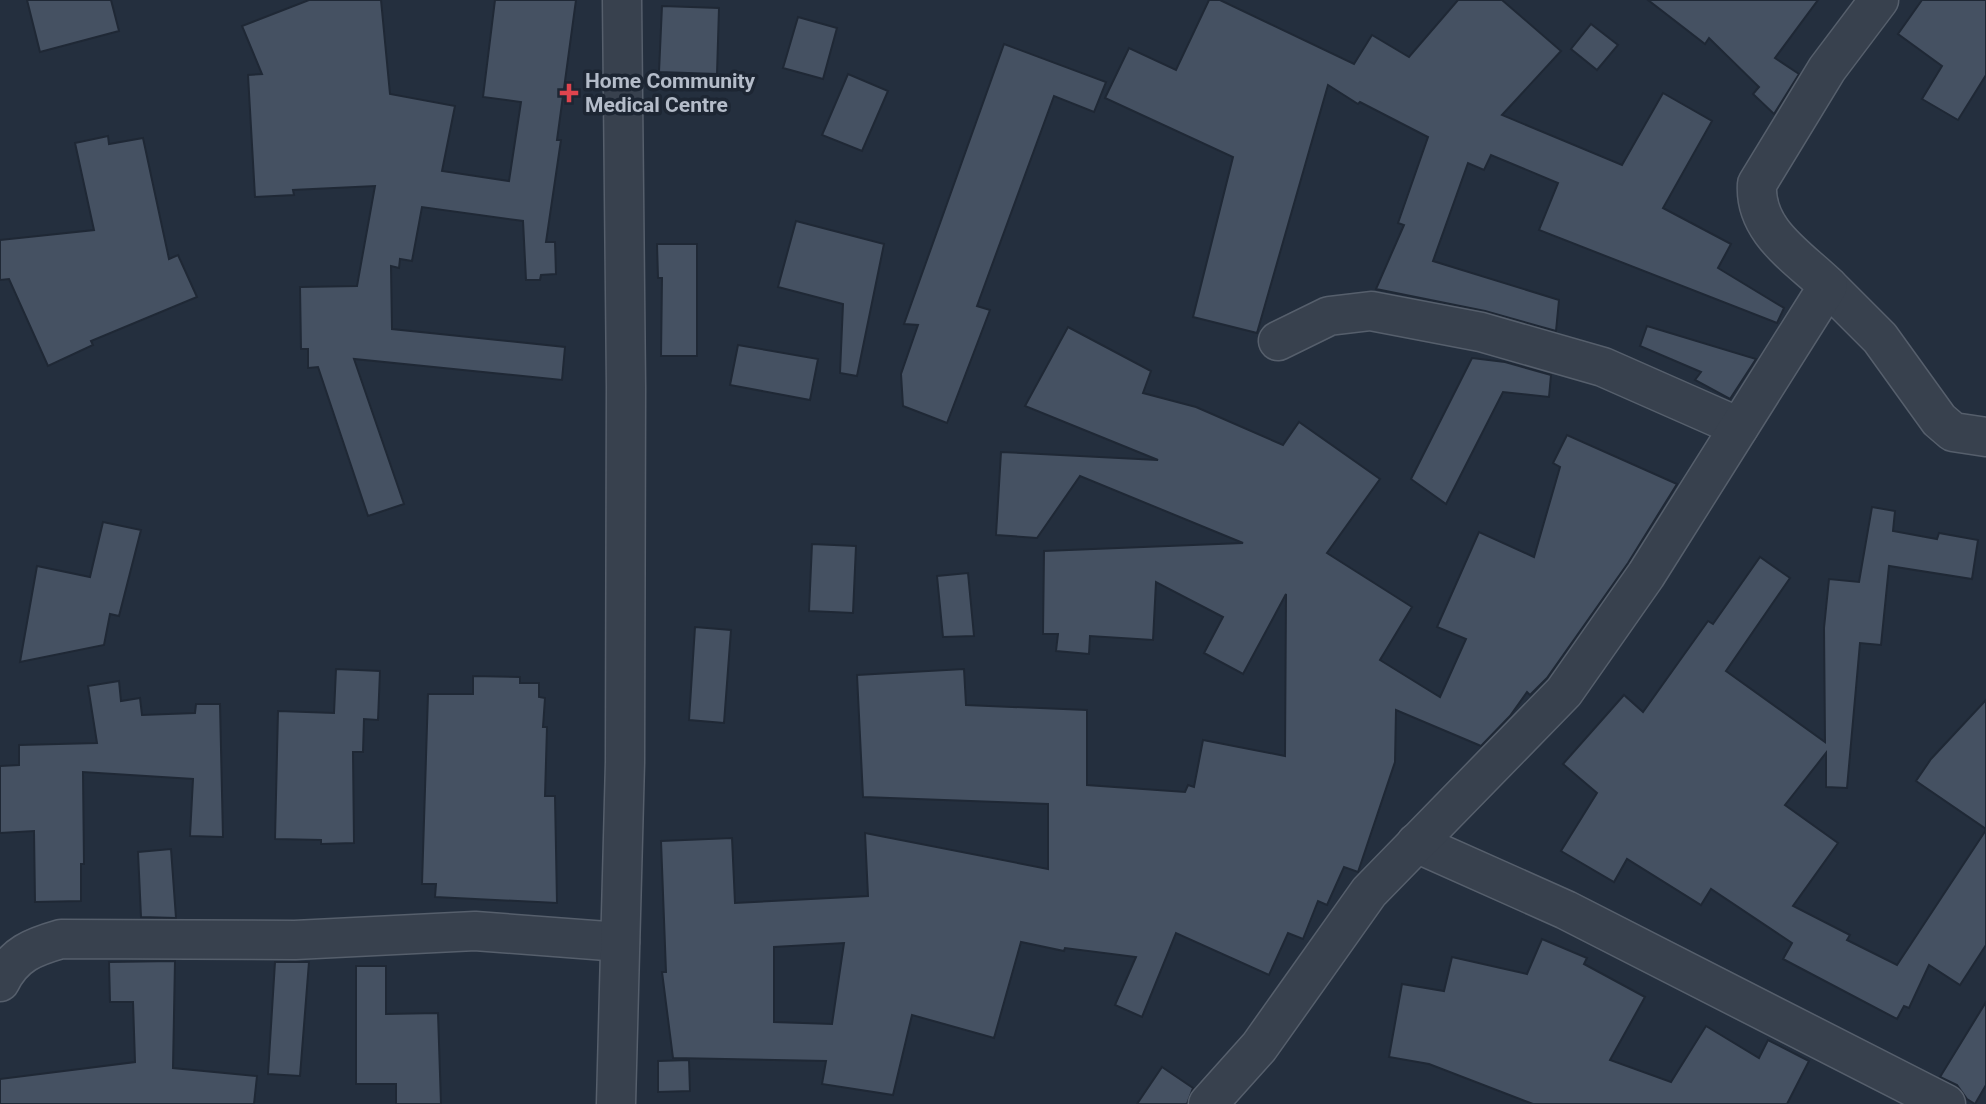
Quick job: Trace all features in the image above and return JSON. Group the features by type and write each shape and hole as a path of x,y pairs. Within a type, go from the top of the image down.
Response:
{"street":[{"path":"617,1104 625,762 626,415 622,0"},
{"path":"1879,0 1827,69 1757,184 1756,202 1768,230 1880,338 1939,420 1953,432 1986,437"},
{"path":"1208,1104 1259,1047 1369,892 1564,692 1647,575 1828,286"},
{"path":"1278,341 1329,316 1371,311 1481,332 1603,367 1739,427"},
{"path":"1416,844 1566,910 1946,1104"},
{"path":"0,982 8,966 31,947 61,939 295,940 475,931 620,942"}],"building":[{"path":"27,0 111,0 119,31 40,52"},
{"path":"309,0 381,0 390,94 455,106 442,171 509,181 521,102 483,97 495,0 576,0 557,140 561,140 546,242 555,242 556,274 541,275 540,280 526,280 523,221 422,207 412,261 400,259 399,268 391,266 392,329 565,347 562,380 354,359 404,504 368,516 318,367 308,368 308,349 301,349 300,287 357,286 375,186 293,190 294,195 255,197 248,75 262,74 242,26"},
{"path":"1209,0 1220,0 1354,64 1372,35 1409,57 1458,0 1502,0 1561,51 1502,115 1622,165 1663,93 1712,121 1663,208 1731,244 1718,268 1784,308 1777,323 1539,230 1558,183 1491,155 1484,170 1468,163 1433,261 1559,300 1556,331 1485,311 1376,289 1404,225 1398,223 1428,137 1360,102 1358,104 1328,85 1257,333 1193,317 1233,157 1105,98 1129,48 1176,70"},
{"path":"1648,0 1818,0 1775,58 1799,74 1774,114 1753,94 1759,87 1709,38 1705,44"},
{"path":"1922,0 1986,0 1986,75 1958,120 1922,99 1942,66 1898,34"},
{"path":"662,6 719,8 717,74 659,72"},
{"path":"798,17 837,28 823,79 783,68"},
{"path":"1591,24 1618,45 1597,70 1571,49"},
{"path":"1004,44 1106,82 1094,112 1054,96 977,306 990,310 947,423 903,406 901,374 918,325 904,324"},
{"path":"848,74 888,91 862,151 822,135"},
{"path":"108,136 109,144 143,138 169,259 178,255 197,297 91,341 93,345 48,366 9,279 0,280 0,240 94,230 75,143"},
{"path":"796,221 884,244 857,376 840,373 843,304 778,287"},
{"path":"657,244 697,244 697,356 661,356 662,278 658,278"},
{"path":"1647,326 1756,359 1730,399 1695,380 1701,372 1640,346"},
{"path":"1068,327 1151,371 1143,393 1196,407 1283,445 1299,422 1380,479 1327,553 1412,607 1380,660 1440,697 1466,639 1437,627 1479,532 1534,557 1560,467 1553,463 1567,435 1677,484 1628,563 1547,678 1530,695 1527,692 1510,716 1481,746 1396,710 1395,762 1358,872 1344,867 1327,905 1318,901 1303,939 1288,933 1269,975 1176,933 1142,1017 1115,1005 1136,957 1065,948 1064,951 1021,942 994,1038 912,1015 893,1095 822,1084 826,1061 673,1058 662,972 666,972 661,841 732,838 735,903 868,896 865,833 1048,869 1048,804 863,797 857,675 964,669 966,705 1087,710 1087,785 1185,792 1188,785 1194,787 1203,740 1285,756 1286,594 1243,674 1204,653 1223,617 1156,582 1153,640 1090,636 1089,654 1056,651 1058,634 1043,634 1044,551 1243,543 1080,476 1037,538 996,535 1001,452 1158,460 1025,406","holes":["844,943 832,1024 774,1022 774,947"]},
{"path":"738,345 818,359 810,400 730,385"},
{"path":"1472,358 1505,362 1551,375 1549,397 1503,392 1446,504 1411,479"},
{"path":"1872,507 1895,511 1893,531 1937,539 1939,533 1978,540 1972,579 1889,566 1881,645 1860,643 1847,788 1826,787 1826,753 1785,805 1838,843 1793,906 1850,935 1847,940 1897,965 1986,830 1986,945 1960,985 1929,965 1909,1008 1904,1006 1897,1019 1783,959 1792,943 1711,889 1701,905 1627,859 1614,882 1561,851 1597,793 1563,764 1624,695 1643,712 1708,621 1713,624 1760,557 1790,578 1726,671 1825,742 1824,628 1829,579 1859,582"},
{"path":"103,522 141,530 119,616 110,614 104,645 20,662 37,566 90,577"},
{"path":"812,544 856,546 853,613 809,611"},
{"path":"968,573 974,636 943,637 937,576"},
{"path":"695,627 731,630 724,723 689,720"},
{"path":"336,669 380,671 378,720 364,719 363,752 353,752 354,843 321,844 321,840 275,839 278,711 334,713"},
{"path":"473,676 520,677 520,683 539,683 539,697 545,698 545,796 555,796 557,903 435,897 436,884 422,884 428,694 473,694"},
{"path":"119,681 121,701 140,698 142,715 195,713 196,704 220,704 223,837 190,836 193,779 83,772 84,864 81,864 81,901 35,902 34,831 0,833 0,766 19,765 19,745 97,743 88,686"},
{"path":"1986,700 1986,829 1916,781 1931,759"},
{"path":"171,849 176,918 141,917 138,852"},
{"path":"1542,939 1587,958 1584,964 1645,997 1610,1060 1671,1082 1706,1026 1759,1058 1768,1040 1809,1061 1787,1104 1533,1104 1429,1064 1389,1057 1402,984 1444,991 1452,957 1527,974"},
{"path":"175,961 173,1068 257,1076 254,1104 0,1104 0,1079 135,1062 133,1002 110,1002 109,962"},
{"path":"275,962 309,962 300,1076 268,1074"},
{"path":"356,966 386,966 386,1014 438,1013 441,1104 396,1104 396,1084 356,1084"},
{"path":"1986,1002 1986,1085 1975,1104 1967,1099 1957,1085 1940,1077"},
{"path":"689,1060 690,1091 658,1092 658,1061"},
{"path":"1162,1067 1193,1088 1187,1104 1137,1104"}],"place":[{"name":"Home Community Medical Centre","path":"569,93"}]}
